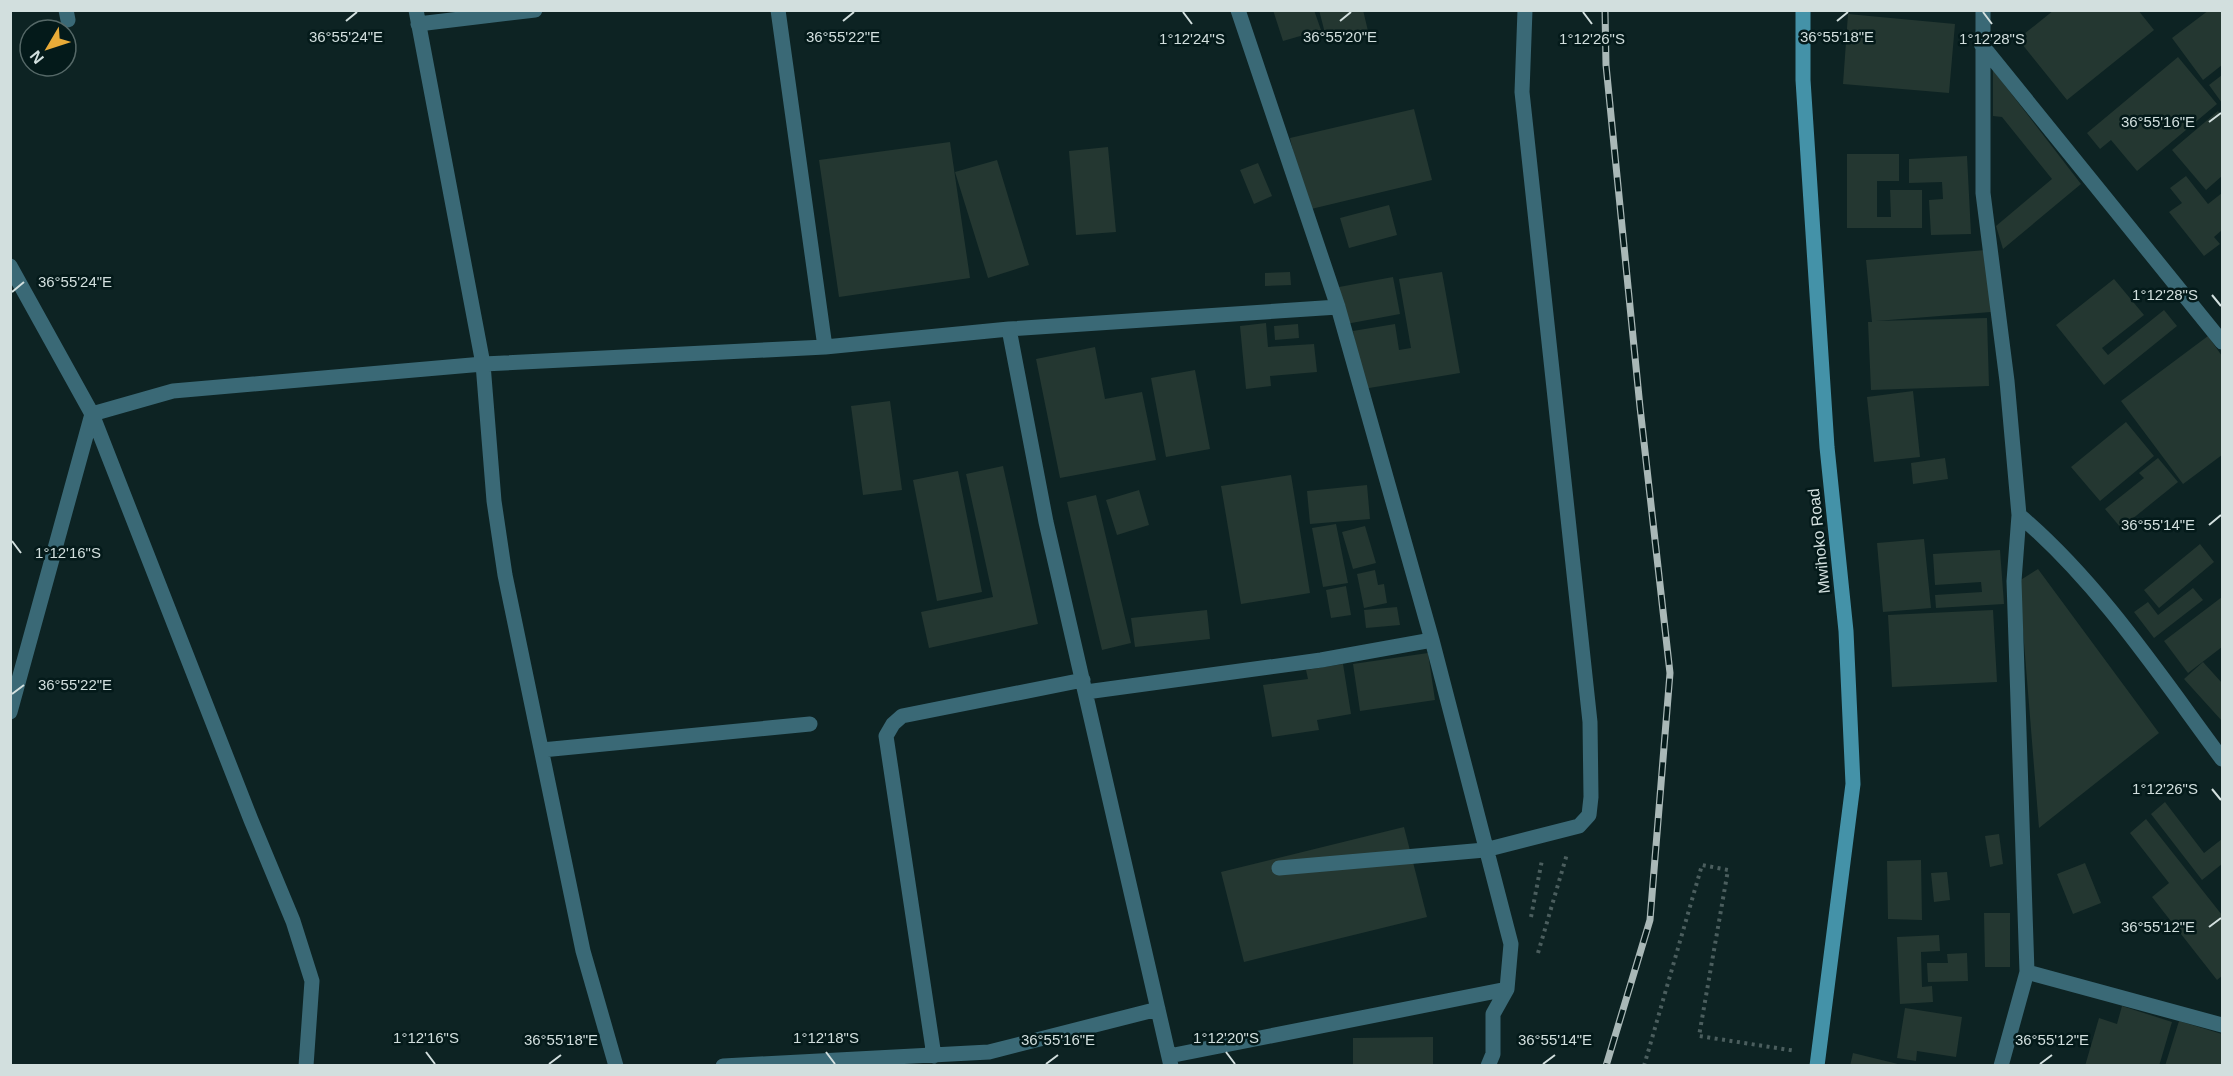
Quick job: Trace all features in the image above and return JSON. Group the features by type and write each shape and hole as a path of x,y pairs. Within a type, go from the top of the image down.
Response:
{"street":[{"path":"535,10 417,17 483,364 494,501 505,575 584,951 616,1065"},
{"path":"778,10 825,347"},
{"path":"1238,10 1338,307 1432,640 1511,944 1507,989 1493,1014 1493,1054 1488,1065"},
{"path":"1279,868 1485,850 1579,826 1589,815 1591,797 1590,722 1522,92 1526,10"},
{"name":"Mwihoko Road","path":"1803,10 1804,92 1827,447 1846,631 1853,784 1817,1060"},
{"path":"1983,10 1981,44 1983,193 2007,381 2019,515 2014,581 2027,972 2001,1065"},
{"path":"1981,44 2223,342"},
{"path":"10,266 93,414 250,820 293,921 312,981 310,1035 306,1065"},
{"path":"93,414 173,391 483,364 825,347 1009,328 1338,307"},
{"path":"1009,328 1046,522 1170,1061 1507,989"},
{"path":"10,712 93,414"},
{"path":"2019,515 2053,544 2128,632 2223,759"},
{"path":"934,1056 886,736 893,724 902,716 1084,686 1321,660 1432,640"},
{"path":"542,750 810,724"},
{"path":"2027,972 2223,1025"},
{"path":"723,1065 989,1052 1158,1009"}],"path":[{"path":"1557,848 1568,851"},
{"path":"1530,924 1543,857"},
{"path":"1644,1065 1702,866 1728,870 1700,1036 1817,1060"}],"building":[{"path":"1273,10 1314,10 1321,30 1283,41"},
{"path":"1319,10 1363,10 1368,31 1327,41"},
{"path":"2054,10 2138,10 2154,30 2067,100 2018,39"},
{"path":"2209,10 2222,10 2222,65 2203,80 2172,38"},
{"path":"1848,14 1955,24 1949,93 1843,84"},
{"path":"2178,57 2217,104 2137,171 2111,140 2100,149 2087,133"},
{"path":"1993,70 2081,184 2003,249 1996,226 2052,179 2002,117 1993,116"},
{"path":"2222,75 2222,103 2209,85"},
{"path":"1414,109 1432,180 1307,210 1290,138"},
{"path":"2218,111 2222,116 2222,176 2206,190 2172,150"},
{"path":"950,142 970,278 839,297 819,160"},
{"path":"1108,147 1116,232 1076,235 1069,151"},
{"path":"1847,154 1899,154 1899,181 1877,181 1877,217 1891,217 1890,190 1922,190 1922,228 1847,228"},
{"path":"1967,156 1971,234 1931,235 1929,200 1943,199 1942,182 1909,183 1909,159"},
{"path":"997,160 1029,265 988,278 955,172"},
{"path":"1258,163 1272,196 1254,204 1240,170"},
{"path":"2186,176 2208,204 2222,193 2222,230 2214,237 2220,244 2204,256 2169,212 2182,203 2170,188"},
{"path":"1389,205 1397,235 1349,248 1340,218"},
{"path":"1986,250 1991,312 1876,321 1987,318 1989,386 1871,390 1868,322 1872,322 1866,260"},
{"path":"1290,272 1291,285 1265,286 1265,273"},
{"path":"1442,272 1460,373 1363,389 1353,331 1395,324 1399,350 1411,348 1399,279"},
{"path":"1393,277 1400,314 1346,324 1339,287"},
{"path":"2114,279 2144,315 2102,348 2108,355 2164,310 2177,326 2104,385 2056,325"},
{"path":"1266,323 1268,347 1314,344 1317,372 1270,376 1271,386 1246,389 1240,326"},
{"path":"1298,324 1299,338 1275,340 1274,326"},
{"path":"2208,336 2222,356 2222,455 2183,484 2121,401"},
{"path":"1095,347 1105,399 1142,392 1156,460 1060,478 1036,359"},
{"path":"1195,370 1210,449 1166,457 1151,378"},
{"path":"1913,391 1920,457 1874,462 1867,397"},
{"path":"890,401 902,490 863,495 851,406"},
{"path":"2126,422 2154,456 2100,501 2071,467"},
{"path":"1945,458 1948,479 1913,484 1911,463"},
{"path":"2158,458 2178,482 2121,528 2105,509 2144,478 2139,473"},
{"path":"1003,466 1038,624 929,648 921,612 993,597 966,474"},
{"path":"958,471 982,592 937,601 913,480"},
{"path":"1291,475 1310,593 1241,604 1221,486"},
{"path":"1367,485 1370,519 1310,524 1307,491"},
{"path":"1139,490 1149,525 1117,535 1106,500"},
{"path":"1096,495 1131,643 1102,650 1067,502"},
{"path":"1336,524 1348,583 1323,587 1312,528"},
{"path":"1365,526 1376,563 1353,569 1342,532"},
{"path":"1924,539 1931,608 1883,612 1877,543"},
{"path":"2200,544 2214,562 2159,608 2144,590"},
{"path":"2000,550 2004,604 1936,608 1935,595 1982,592 1981,582 1935,585 1933,554"},
{"path":"2038,569 2159,733 2039,828 2019,581"},
{"path":"1375,570 1378,585 1384,584 1387,603 1364,608 1357,574"},
{"path":"1346,586 1351,615 1331,618 1326,590"},
{"path":"2193,588 2203,600 2154,638 2134,612 2148,602 2158,615"},
{"path":"2222,597 2222,647 2188,673 2164,641"},
{"path":"1397,607 1400,625 1366,628 1364,610"},
{"path":"1207,610 1210,639 1135,647 1131,618"},
{"path":"1993,610 1997,682 1892,687 1888,615"},
{"path":"1428,653 1435,700 1360,711 1353,664"},
{"path":"2203,662 2222,683 2222,721 2184,679"},
{"path":"1343,664 1351,714 1317,720 1319,730 1272,737 1263,685 1308,679 1306,670"},
{"path":"2165,802 2204,853 2222,839 2222,864 2202,880 2151,814"},
{"path":"2146,819 2222,915 2222,976 2217,980 2152,897 2169,883 2130,833"},
{"path":"1404,827 1427,917 1244,962 1221,872"},
{"path":"1999,834 2003,864 1990,867 1985,836"},
{"path":"1921,860 1922,920 1888,919 1887,861"},
{"path":"2085,863 2101,903 2073,914 2057,874"},
{"path":"1947,872 1950,900 1934,902 1931,873"},
{"path":"1984,913 2010,913 2010,967 1985,967"},
{"path":"1939,935 1940,951 1921,952 1922,987 1932,986 1933,1002 1900,1004 1897,937"},
{"path":"1967,953 1968,981 1928,982 1927,963 1948,963 1947,954"},
{"path":"2122,1006 2172,1022 2159,1066 2085,1066 2099,1018 2117,1024"},
{"path":"1905,1008 1962,1017 1956,1057 1917,1051 1916,1061 1897,1058"},
{"path":"2179,1021 2222,1034 2222,1066 2165,1066"},
{"path":"1433,1037 1433,1066 1353,1066 1353,1038"},
{"path":"1853,1053 1902,1065 1902,1066 1850,1066"}],"railway":[{"path":"1605,10 1606,65 1640,407 1670,673 1650,920 1606,1066"}]}
